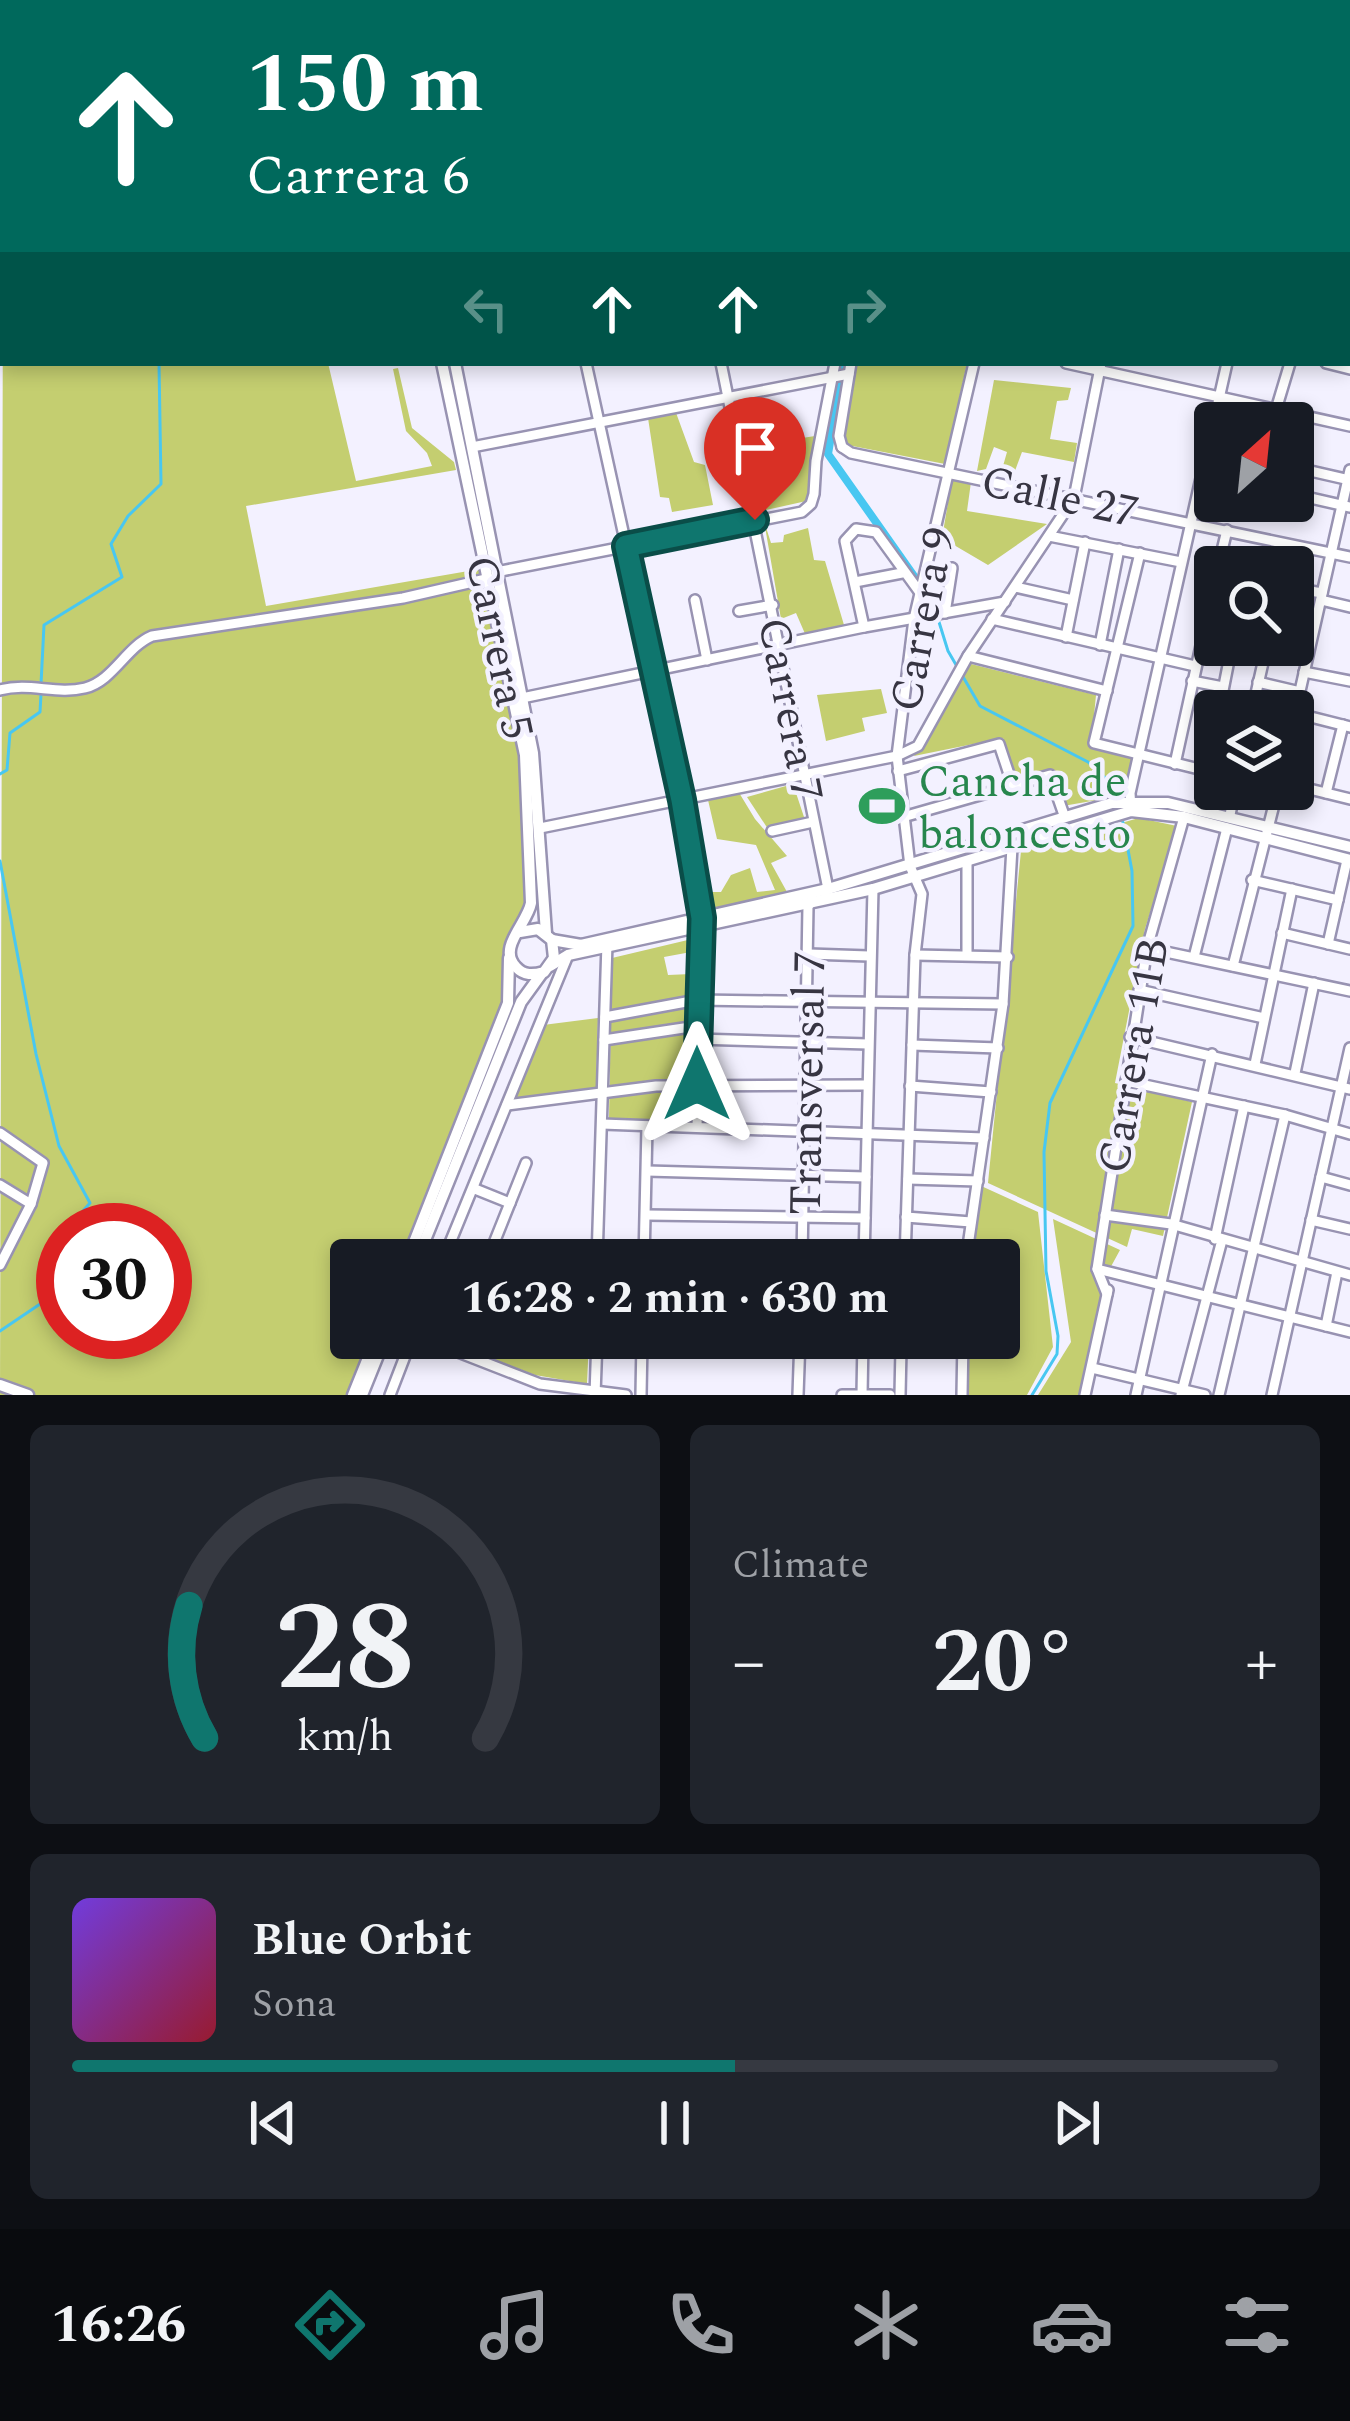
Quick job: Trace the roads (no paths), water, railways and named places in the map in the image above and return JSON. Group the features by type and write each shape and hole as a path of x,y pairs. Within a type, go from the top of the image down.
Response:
{"main road":[{"name":"Carrera 5","path":"443,366 533,753 549,937"},
{"name":"Carrera 5","path":"456,366 525,754 531,904 520,932"},
{"path":"701,923 873,890 1064,815 1131,806 1168,803 1349,856"},
{"path":"1131,806 1229,822"},
{"path":"509,955 518,970 535,975 568,955 607,943 967,861 1112,809"},
{"path":"415,1239 508,1003 510,946 520,932 529,929 580,945 607,943"},
{"path":"425,1239 521,1002 531,983 547,969 555,949 549,937"},
{"path":"358,1395 373,1359"},
{"path":"0,1385 28,1395"}],"street":[{"path":"587,366 682,800 701,923 697,1127"},
{"name":"Carrera 7","path":"722,366 828,889"},
{"name":"Carrera 9","path":"905,1239 915,955 922,894 912,872 897,756 914,619 973,366"},
{"path":"540,828 897,756 918,746 959,670 1075,498 1100,366 1237,402"},
{"path":"1217,402 1226,366"},
{"path":"1278,402 1289,366"},
{"path":"0,690 32,685 84,688 99,682 141,640 152,636 403,598 626,546 802,512 811,505 828,454 842,373"},
{"path":"472,447 842,373"},
{"path":"828,454 839,436 842,373"},
{"path":"1314,418 1350,426"},
{"name":"Calle 27","path":"828,454 851,453 950,472 1350,557"},
{"path":"1300,690 1349,477 1314,471"},
{"path":"1314,499 1346,506"},
{"path":"1131,806 1194,505"},
{"path":"864,626 845,541 856,529 876,532 921,594"},
{"path":"1223,546 1226,530"},
{"path":"1049,536 1181,562"},
{"path":"1066,638 1085,542"},
{"path":"1100,645 1119,549"},
{"path":"1140,553 1094,743 1194,768"},
{"path":"945,613 952,568"},
{"path":"855,582 902,573"},
{"path":"1015,587 1073,600"},
{"path":"1314,594 1350,608"},
{"path":"695,600 707,660"},
{"path":"522,698 864,626 1005,602"},
{"path":"740,611 773,605"},
{"path":"992,619 1194,665"},
{"path":"968,656 1106,691"},
{"path":"1175,764 1196,666"},
{"path":"1222,690 1228,666"},
{"path":"1256,690 1262,666"},
{"path":"1304,672 1349,678"},
{"path":"1192,681 1223,687"},
{"path":"1258,682 1292,690"},
{"path":"1314,721 1347,726 1326,793"},
{"path":"898,771 999,744 1012,786"},
{"path":"903,817 1050,776 1064,815"},
{"path":"1314,790 1350,799"},
{"path":"1194,957 1231,810"},
{"path":"1233,966 1273,810"},
{"name":"Carrera 11B","path":"1096,1269 1147,948 1184,818"},
{"path":"772,831 813,822"},
{"path":"969,1239 1003,1004 1012,847"},
{"path":"1328,944 1349,856"},
{"path":"967,861 967,955"},
{"path":"1252,880 1338,900"},
{"path":"808,906 828,889"},
{"path":"1255,1064 1292,889"},
{"path":"864,1239 873,890"},
{"name":"Transversal 7","path":"802,1239 808,906"},
{"path":"1282,933 1350,949"},
{"path":"599,1239 607,943"},
{"path":"1147,948 1350,991"},
{"path":"809,954 869,956"},
{"path":"452,1239 568,955"},
{"path":"915,955 1008,957"},
{"path":"1295,1073 1314,983"},
{"path":"1139,990 1264,1018"},
{"path":"605,1018 697,1000 1003,1004"},
{"path":"604,1040 697,1025"},
{"path":"1130,1036 1346,1088"},
{"path":"697,1039 868,1044"},
{"path":"912,1045 998,1048"},
{"path":"1272,1395 1332,1130 1346,1088 1350,1048"},
{"path":"1136,1395 1212,1054"},
{"path":"1126,1081 1350,1134"},
{"path":"507,1105 697,1084 866,1084"},
{"path":"910,1086 991,1092"},
{"path":"1182,1392 1208,1297 1244,1106"},
{"path":"1219,1395 1285,1115"},
{"path":"602,1124 984,1138"},
{"path":"645,1239 647,1126"},
{"path":"0,1132 44,1163 32,1204 0,1265"},
{"path":"496,1239 526,1163"},
{"path":"647,1171 866,1178"},
{"path":"1321,1177 1350,1184"},
{"path":"908,1179 978,1181"},
{"path":"0,1185 32,1204"},
{"path":"475,1189 510,1203"},
{"path":"646,1214 865,1218"},
{"path":"1105,1215 1172,1224 1350,1275"},
{"path":"906,1217 971,1222"},
{"path":"1311,1220 1350,1229"},
{"path":"0,1238 13,1245"},
{"path":"1096,1269 1350,1331"},
{"path":"1096,1269 1107,1294"},
{"path":"1326,1326 1337,1272"},
{"path":"1085,1395 1111,1273"},
{"path":"390,1395 404,1359"},
{"path":"476,1359 540,1384 626,1395"},
{"path":"596,1394 597,1359"},
{"path":"641,1395 642,1359"},
{"path":"798,1395 799,1359"},
{"path":"862,1395 863,1359"},
{"path":"899,1395 901,1359"},
{"path":"962,1395 963,1359"},
{"path":"1091,1369 1205,1395"},
{"path":"842,1395 890,1395"}],"waterway":[{"path":"41,684 44,625 122,577 111,544 128,516 161,484 159,366"},
{"path":"843,366 828,454 914,576"},
{"path":"939,622 948,651 980,706 1088,762 1111,783 1117,797"},
{"path":"0,774 7,770 10,733 40,712 41,694"},
{"path":"1032,1395 1057,1354 1046,1271 1044,1152 1050,1103 1133,926 1132,871 1122,818"},
{"path":"0,861 36,1054 59,1146 90,1203"},
{"path":"0,1331 36,1307"}],"place":[{"name":"Cancha de baloncesto","path":"882,806"}]}
